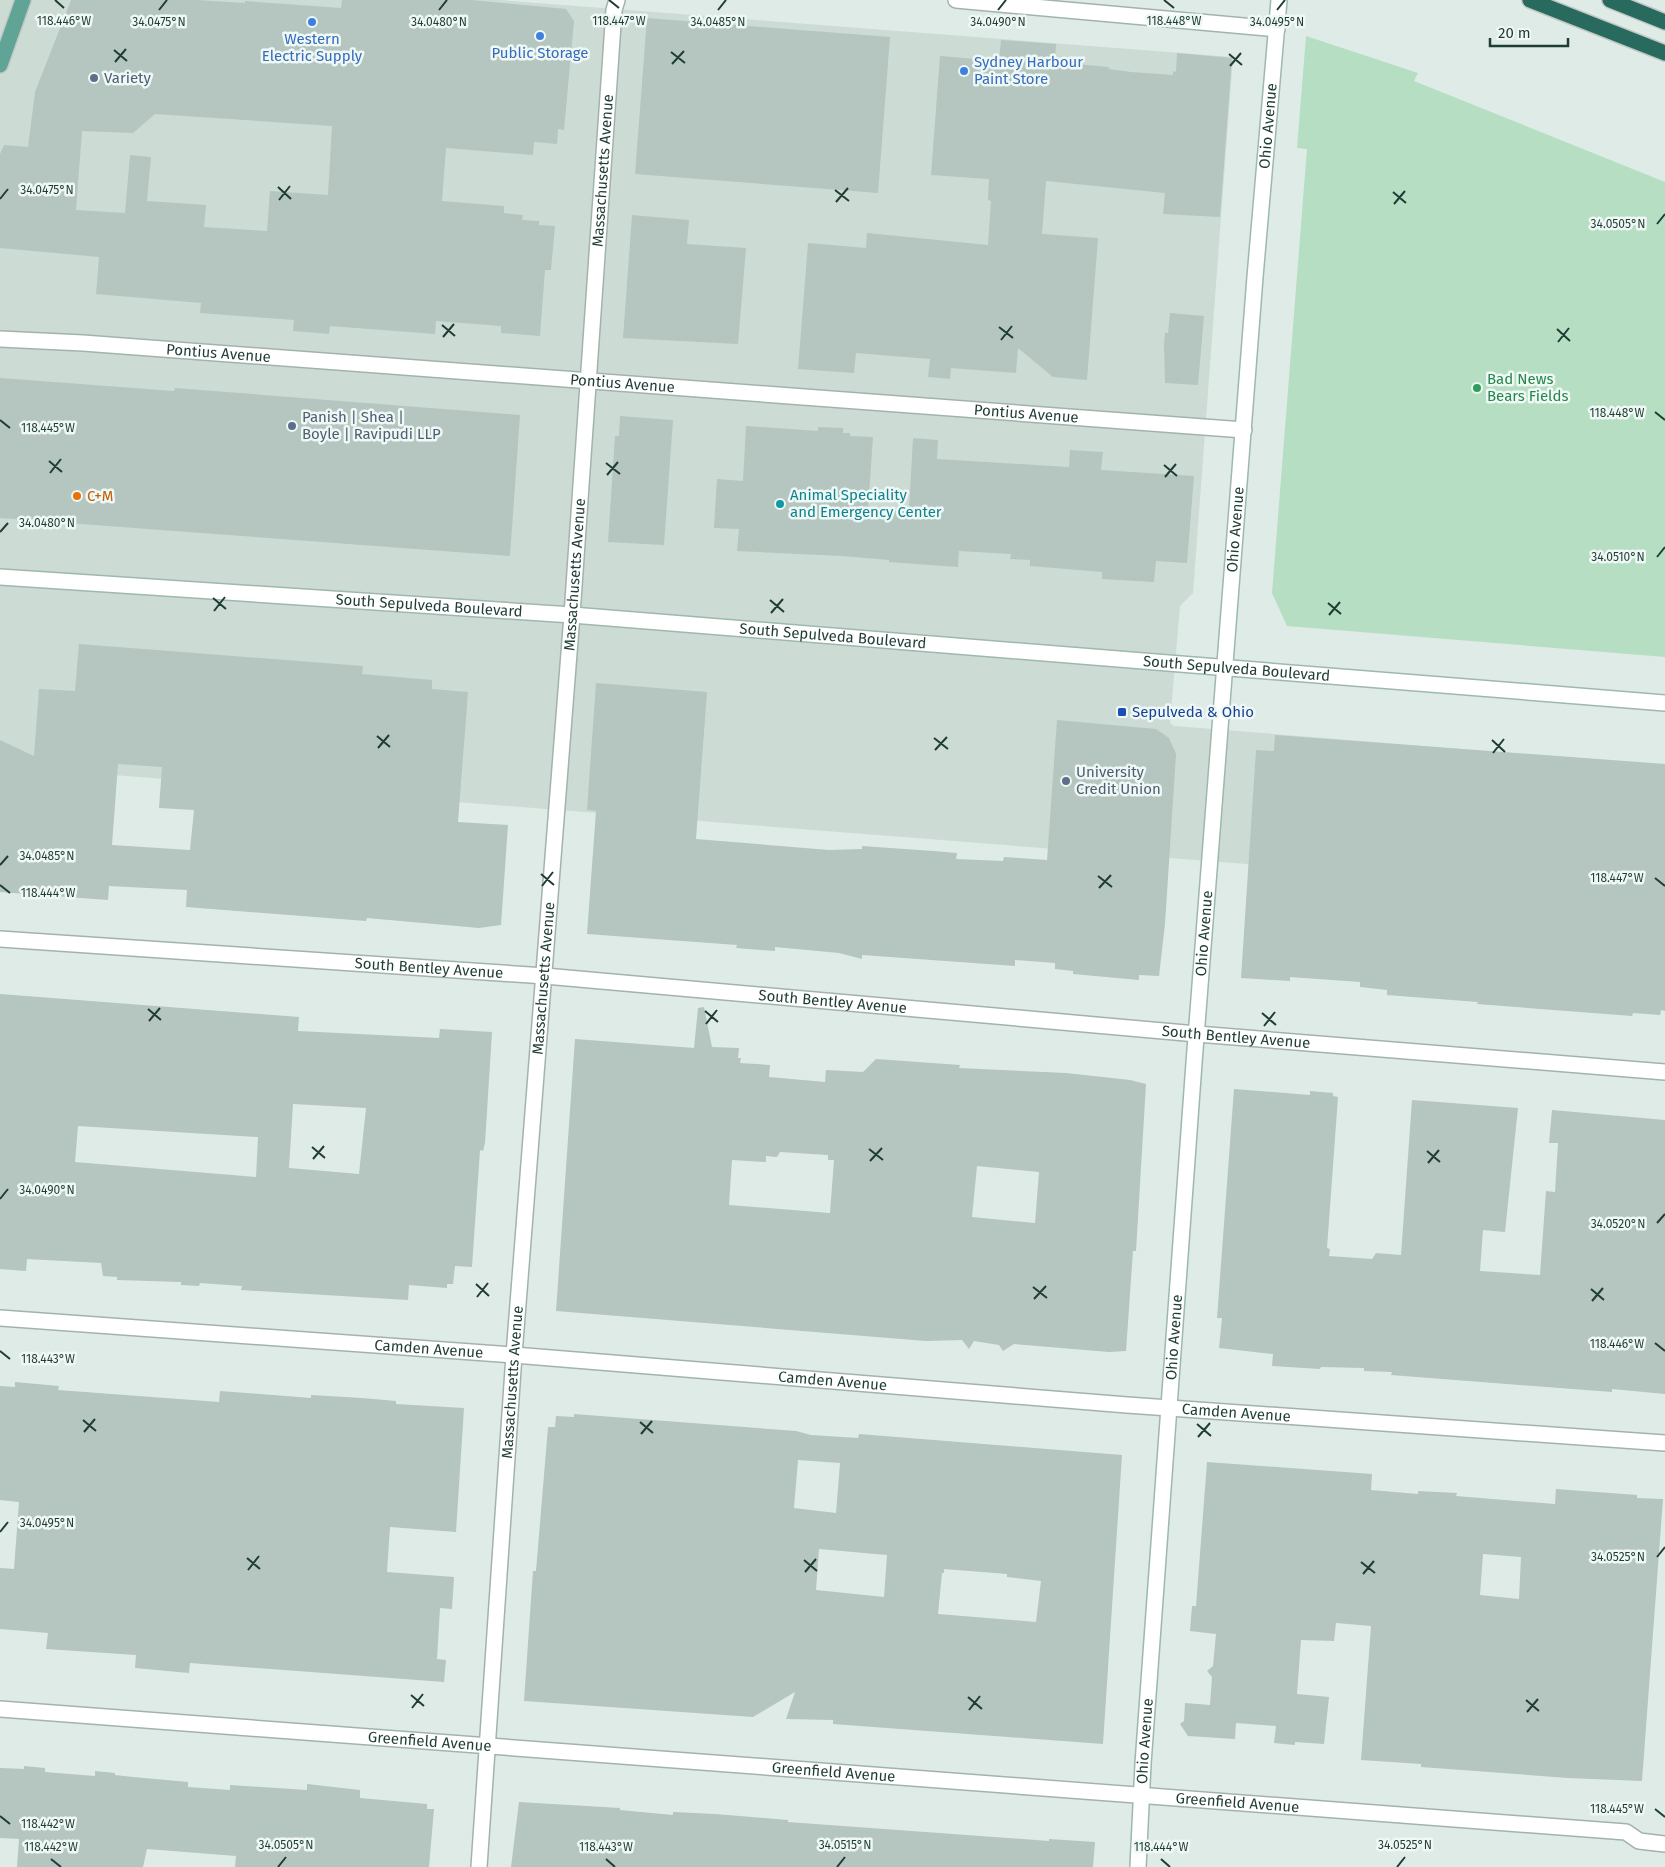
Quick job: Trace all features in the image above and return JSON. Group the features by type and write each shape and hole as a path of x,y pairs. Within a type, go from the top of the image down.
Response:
{"highway":[{"path":"1530,0 1665,53"},
{"path":"1610,0 1665,22"}],"main road":[{"path":"0,65 23,0"}],"street":[{"name":"Massachusetts Avenue","path":"479,1867 514,1354 572,615 611,48 614,10 618,0"},
{"path":"956,0 1276,29"},
{"name":"Ohio Avenue","path":"1138,1867 1141,1795 1197,1034 1279,0"},
{"name":"Pontius Avenue","path":"0,339 83,343 1244,430"},
{"name":"South Sepulveda Boulevard","path":"0,577 572,615 1226,666 1485,690 1665,703"},
{"name":"South Bentley Avenue","path":"0,938 545,976 1197,1034 1665,1072"},
{"name":"Camden Avenue","path":"0,1318 514,1354 1170,1408 1665,1443"},
{"name":"Greenfield Avenue","path":"0,1709 1626,1832 1639,1841 1665,1844"}],"shaded area":[{"path":"0,0 499,0 1233,57 1193,593 1180,606 1170,723 1174,726 1665,765 1665,897 0,766"}],"green space":[{"name":"Bad News Bears Fields","path":"1306,36 1418,73 1414,81 1665,182 1665,657 1287,626 1272,593 1307,149 1297,148"}],"building":[{"path":"71,0 196,0 245,3 245,1 341,8 342,0 471,0 566,9 574,21 564,130 558,129 557,144 534,142 533,155 446,148 442,201 504,206 504,213 523,215 522,220 539,221 539,225 555,226 551,270 545,270 540,336 501,333 501,326 436,321 435,334 330,326 329,334 293,331 294,320 200,313 201,303 96,294 99,257 0,248 0,154 4,145 28,147 35,92","holes":["155,114 332,126 328,195 270,191 267,231 204,227 206,205 147,201 151,157 130,155 125,213 76,210 82,131 133,133"]},
{"path":"647,18 890,37 878,193 635,174"},
{"path":"1001,40 1056,44 1055,62 1109,67 1109,69 1131,72 1173,75 1173,71 1176,72 1177,53 1232,58 1220,217 1163,214 1165,193 1046,181 1042,234 1098,238 1087,380 1053,377 1018,348 1016,373 951,368 950,379 928,377 930,359 856,353 854,373 798,369 808,243 866,248 867,233 988,245 991,201 988,200 989,179 931,175 940,56 999,61"},
{"path":"632,215 689,220 687,244 746,248 738,344 623,338"},
{"path":"1170,313 1204,316 1198,385 1165,383 1164,345 1165,333 1168,333"},
{"path":"0,378 174,391 175,388 520,415 510,556 0,518"},
{"path":"620,416 673,420 664,545 608,542 615,436 619,436"},
{"path":"746,426 818,431 818,427 843,428 843,433 850,433 850,436 873,437 868,509 909,511 913,438 938,440 937,459 1069,467 1070,450 1103,452 1101,470 1194,476 1187,563 1156,561 1154,582 1102,579 1102,572 1030,566 1030,560 1010,559 1011,554 959,551 958,567 889,562 889,560 842,556 737,551 739,529 714,528 717,479 743,481"},
{"path":"79,644 363,666 362,674 432,680 432,689 468,692 458,822 508,825 501,925 479,928 367,918 366,921 186,907 187,890 109,886 108,900 0,892 0,740 34,756 39,689 75,691","holes":["118,764 162,767 159,808 194,810 190,850 112,845"]},
{"path":"596,683 707,692 696,839 829,850 862,849 862,846 957,853 956,859 1003,861 1004,857 1047,860 1057,720 1156,729 1169,738 1176,754 1165,924 1159,976 1139,975 1139,980 1073,974 1073,971 1055,969 1055,963 1015,960 1015,966 862,955 862,959 839,953 775,947 775,951 736,948 737,945 587,934 596,811 587,810"},
{"path":"1275,735 1665,764 1665,1011 1661,1010 1660,1015 1633,1013 1632,1016 1477,1004 1478,1002 1387,995 1387,990 1360,987 1360,982 1290,977 1290,981 1241,978 1256,750 1274,751"},
{"path":"0,994 299,1017 298,1031 439,1038 440,1029 492,1032 485,1143 483,1151 480,1150 472,1267 455,1266 453,1284 447,1284 447,1288 409,1285 408,1300 241,1290 242,1286 200,1283 199,1286 181,1285 181,1282 117,1280 117,1277 103,1276 101,1263 27,1259 26,1271 0,1269","holes":["293,1104 366,1108 359,1174 289,1168","78,1126 258,1137 256,1177 75,1162"]},
{"path":"704,1007 712,1047 739,1048 738,1058 741,1058 740,1063 770,1065 769,1077 825,1082 826,1070 863,1072 876,1059 960,1065 959,1068 1066,1073 1130,1080 1146,1084 1136,1251 1133,1251 1126,1351 1109,1352 1014,1344 1003,1351 999,1345 974,1341 969,1349 962,1340 926,1341 556,1311 575,1039 694,1048 698,1008","holes":["780,1152 828,1155 828,1160 834,1160 830,1213 729,1205 732,1160 766,1162 766,1156 777,1157","977,1166 1039,1172 1035,1223 972,1217"]},
{"path":"1234,1089 1310,1095 1310,1091 1333,1093 1333,1096 1338,1097 1327,1248 1330,1249 1329,1256 1372,1259 1376,1253 1401,1255 1412,1100 1518,1108 1505,1232 1483,1230 1480,1271 1540,1275 1546,1191 1555,1192 1558,1143 1549,1143 1552,1110 1665,1120 1665,1394 1612,1389 1612,1392 1391,1375 1392,1372 1364,1371 1364,1368 1321,1367 1320,1369 1272,1366 1273,1354 1219,1348 1222,1318 1217,1318"},
{"path":"15,1382 59,1386 58,1390 219,1402 220,1391 311,1398 311,1395 362,1398 396,1401 396,1404 464,1408 456,1532 390,1527 387,1572 454,1577 452,1609 440,1608 437,1659 446,1660 444,1682 190,1663 189,1673 135,1668 136,1655 46,1649 48,1633 0,1629 0,1568 14,1569 19,1502 0,1500 0,1386 15,1387"},
{"path":"574,1414 796,1431 811,1435 858,1438 859,1434 1122,1455 1103,1744 833,1724 833,1720 786,1719 795,1692 753,1717 524,1701 533,1571 536,1571 548,1427 555,1427 556,1416 574,1417","holes":["798,1460 840,1463 836,1513 794,1508","819,1549 887,1555 884,1597 816,1590","944,1569 1007,1574 1007,1577 1041,1581 1036,1622 938,1614 942,1573 944,1573"]},
{"path":"1207,1462 1372,1474 1371,1490 1418,1494 1418,1491 1457,1493 1456,1496 1555,1504 1556,1489 1637,1495 1637,1498 1663,1499 1642,1781 1568,1778 1421,1767 1421,1764 1361,1760 1371,1626 1336,1623 1334,1641 1301,1640 1297,1694 1329,1697 1324,1744 1295,1742 1295,1745 1274,1743 1276,1726 1236,1723 1235,1739 1188,1736 1180,1724 1184,1721 1185,1703 1210,1705 1212,1677 1207,1671 1213,1666 1216,1634 1190,1631 1192,1606 1196,1606","holes":["1483,1554 1521,1557 1519,1599 1480,1595"]},
{"path":"24,1766 45,1768 45,1772 95,1776 95,1771 115,1773 115,1775 188,1782 188,1787 230,1790 230,1785 307,1790 307,1784 360,1790 360,1798 427,1804 427,1809 434,1809 429,1867 235,1867 236,1856 147,1849 143,1867 17,1867 19,1839 0,1838 0,1768 24,1769"},
{"path":"519,1802 620,1808 620,1810 673,1815 673,1812 715,1814 788,1820 788,1822 1049,1841 1049,1839 1095,1842 1093,1867 511,1867"}],"place":[{"name":"Western Electric Supply","path":"312,22"},
{"name":"Public Storage","path":"540,36"},
{"name":"Sydney Harbour Paint Store","path":"964,71"},
{"name":"Variety","path":"94,78"},
{"name":"Bad News Bears Fields","path":"1477,388"},
{"name":"Panish | Shea | Boyle | Ravipudi LLP","path":"292,426"},
{"name":"C+M","path":"77,496"},
{"name":"Animal Speciality and Emergency Center","path":"780,504"},
{"name":"Sepulveda & Ohio","path":"1122,712"},
{"name":"University Credit Union","path":"1066,781"}]}
